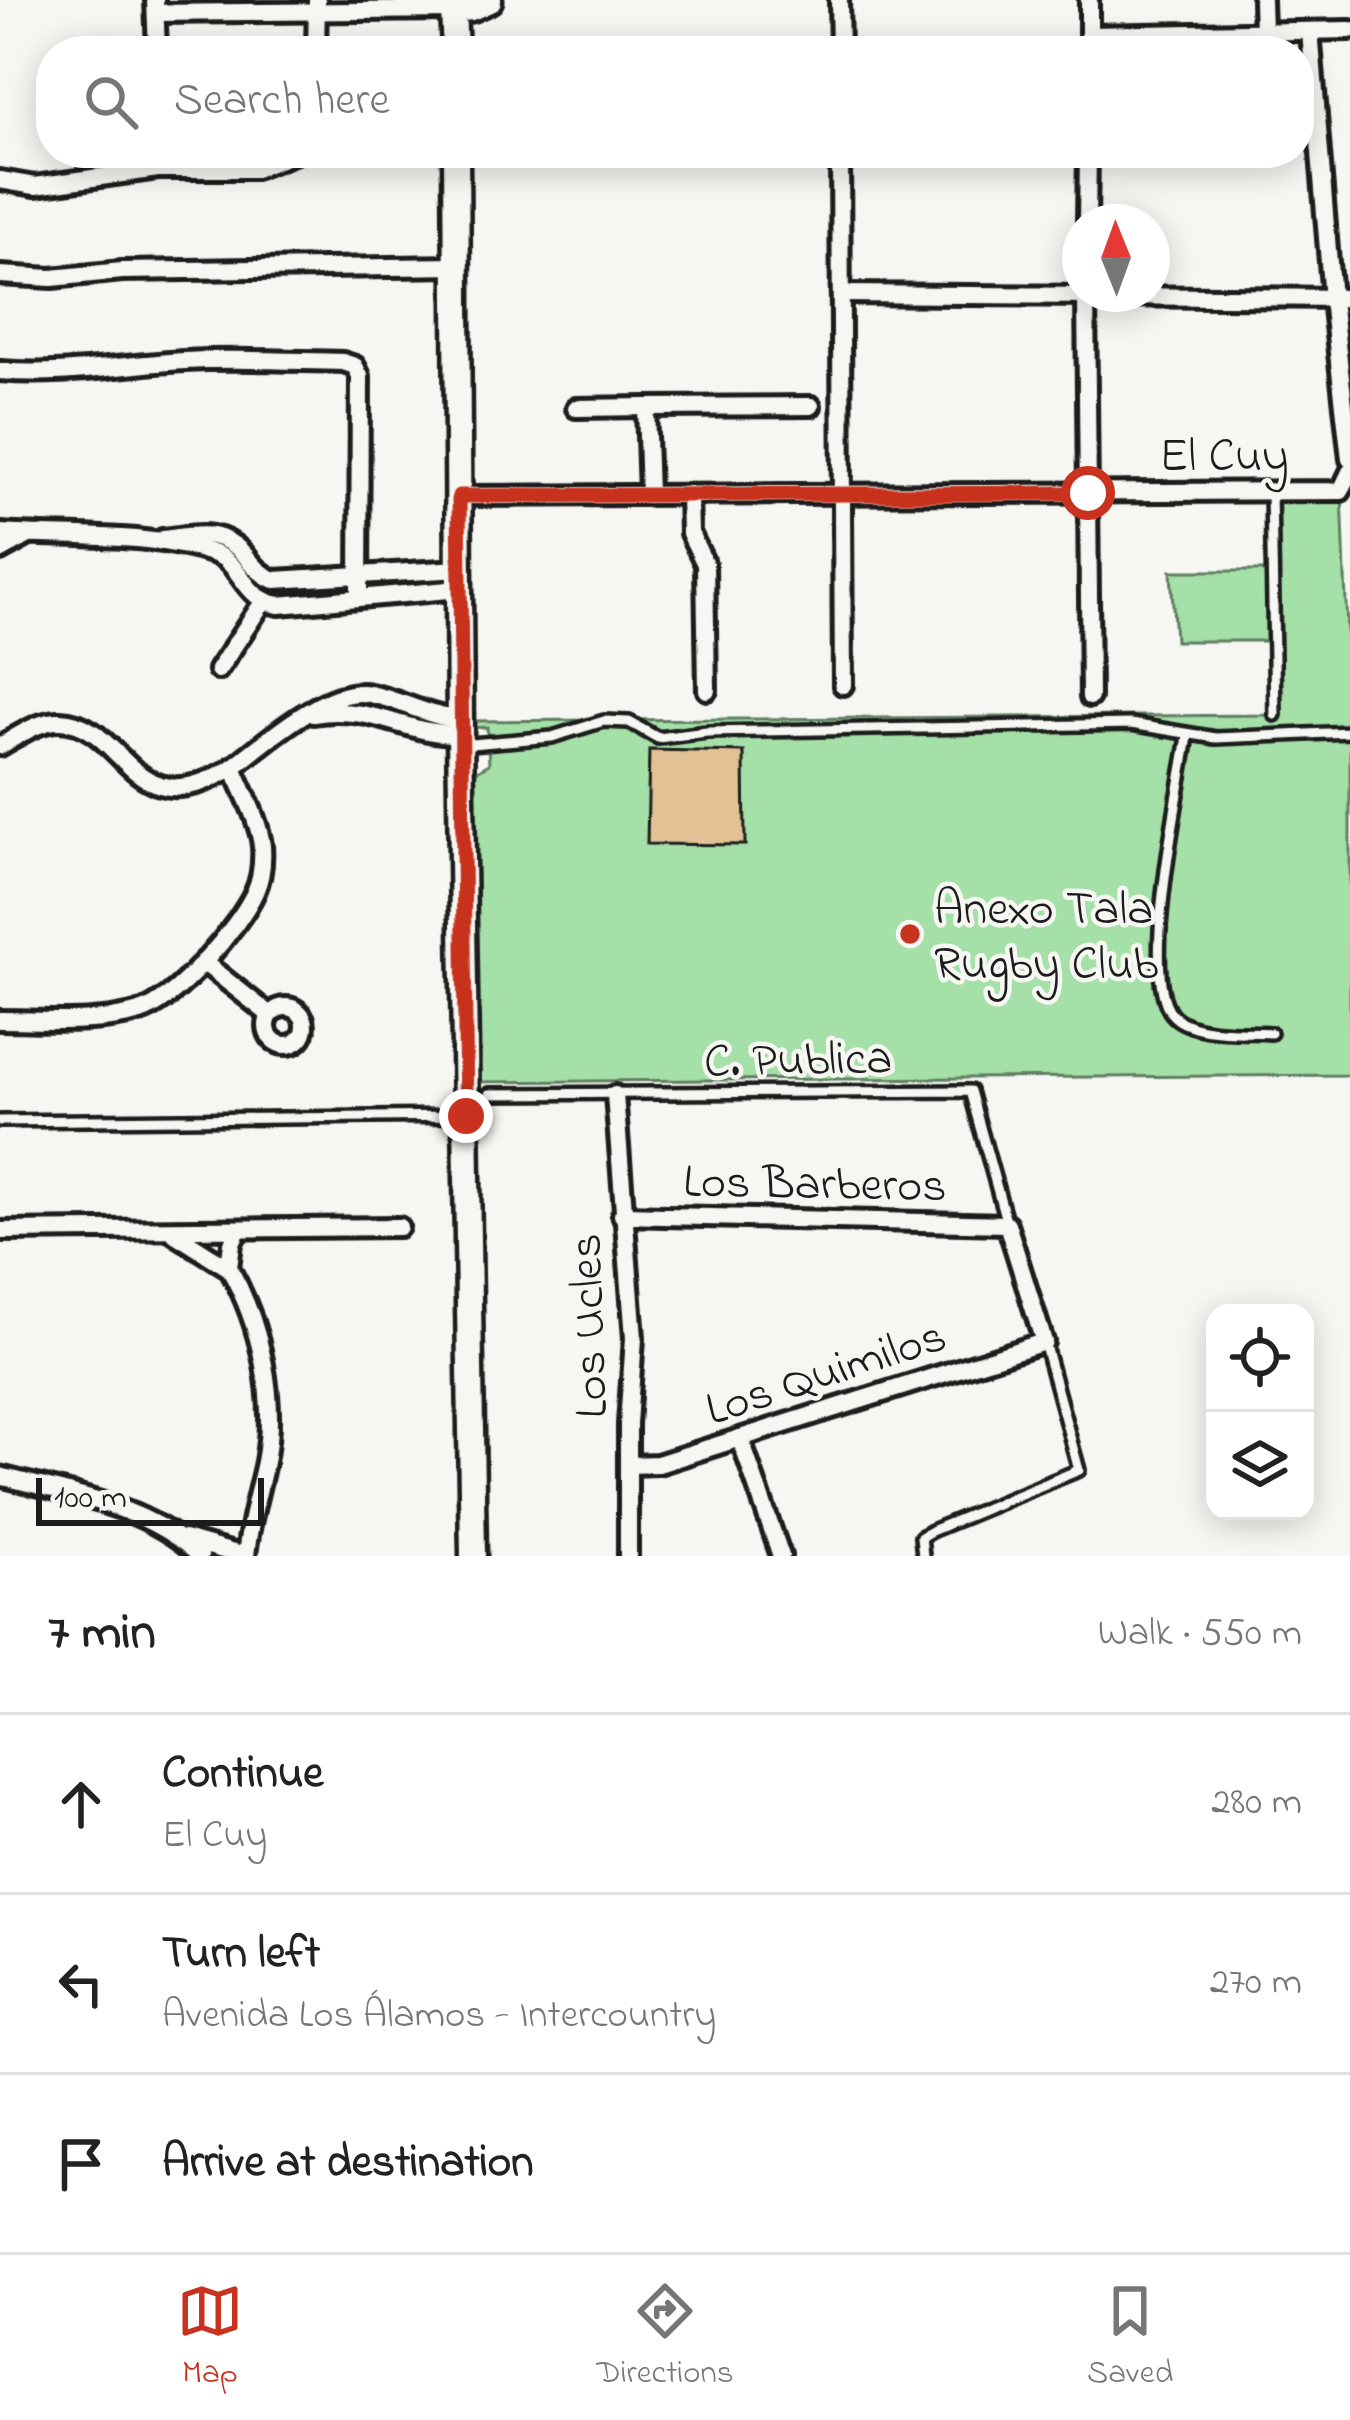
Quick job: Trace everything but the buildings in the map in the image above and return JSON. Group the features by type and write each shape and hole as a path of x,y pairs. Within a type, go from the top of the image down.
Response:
{"main road":[{"path":"454,36 453,5 471,8 489,0"},
{"path":"457,168 473,1556"}],"street":[{"path":"839,0 840,36"},
{"path":"1089,0 1089,36"},
{"path":"1262,0 1263,32"},
{"path":"157,36 156,6 453,5"},
{"path":"1200,36 1350,30"},
{"path":"1310,31 1311,36"},
{"path":"1314,65 1341,298 1350,459"},
{"path":"0,180 35,186 124,168"},
{"path":"840,168 843,685"},
{"path":"1087,204 1088,168"},
{"path":"0,275 52,278 122,271 457,266"},
{"path":"841,294 1062,294"},
{"path":"1170,295 1341,298"},
{"path":"1086,312 1090,698"},
{"path":"0,371 50,374 201,360 350,363 359,376 359,596"},
{"path":"646,406 649,494"},
{"path":"576,408 811,406"},
{"name":"El Cuy","path":"459,496 1341,491 1350,472"},
{"path":"689,494 690,533 705,564 706,690"},
{"path":"0,533 144,542 223,557 263,602 279,605 460,579"},
{"path":"144,542 211,534 236,545 262,574 275,580 358,574 460,579"},
{"path":"0,551 29,535"},
{"path":"218,670 263,602"},
{"path":"0,746 58,721 84,727 134,772 151,781 192,787 232,767 335,698 358,692 436,716 460,733"},
{"path":"0,1020 76,1020 140,1012 171,997 246,906 259,881 260,833 232,767"},
{"path":"203,962 270,1016"},
{"name":"Los Ucles","path":"615,1095 634,1338 628,1556"},
{"name":"Los Barberos","path":"622,1215 1007,1224"},
{"path":"1007,1224 1043,1342"},
{"path":"0,1231 398,1227"},
{"path":"0,1476 111,1504 177,1537 238,1555 265,1460 266,1378 260,1346 229,1268 238,1230"},
{"path":"168,1231 229,1268"},
{"name":"Los Quimilos","path":"630,1465 658,1465 1043,1342"},
{"path":"740,1438 781,1556"},
{"path":"177,1537 200,1556"}],"lane":[{"path":"1271,492 1275,715"},
{"path":"460,733 552,737 616,720 658,738 1131,724 1188,736 1350,732"},
{"path":"1188,736 1161,916 1161,993 1173,1017 1196,1026 1271,1034"},
{"name":"C. Publica","path":"489,1094 970,1091 1007,1224"},
{"path":"0,1121 466,1116"},
{"path":"922,1556 921,1538 931,1531 1078,1470 1043,1342"}],"green space":[{"name":"Anexo Tala Rugby Club","path":"1271,492 1342,492 1350,714 1350,1075 473,1082 467,777 489,764 487,727 468,728 469,721 1274,715 1273,641 1175,641 1171,571 1271,571"}],"place":[{"name":"Anexo Tala Rugby Club","path":"910,934"}],"route":[{"path":"466,1116 459,496 1088,493"}]}
